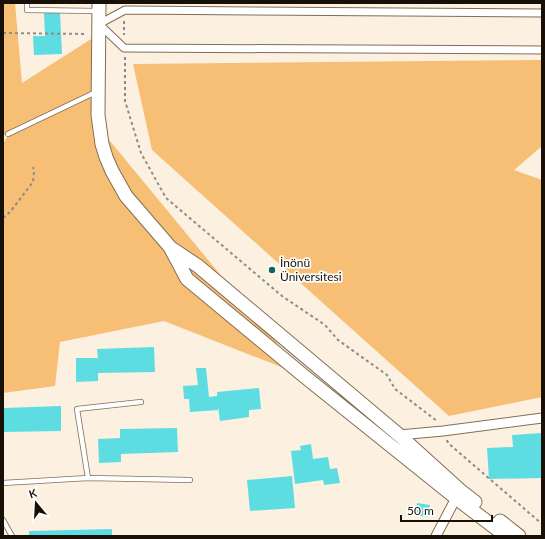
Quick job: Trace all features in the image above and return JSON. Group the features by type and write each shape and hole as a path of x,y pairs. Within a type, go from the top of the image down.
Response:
{"main road":[{"path":"99,18 98,115 104,151 118,184 126,196 170,247 187,279 304,376 459,495 519,536"},
{"path":"170,247 198,266 399,435 459,495 506,536"}],"street":[{"path":"542,13 125,10 99,18 124,48 542,50"},
{"path":"399,435 443,431 542,418"},
{"path":"436,536 459,495"}],"lane":[{"path":"26,3 27,10 99,18"},
{"path":"8,134 98,91"},
{"path":"88,478 77,408 141,402"},
{"path":"3,483 88,478 190,480"},
{"path":"3,520 12,536"}],"path":[{"path":"3,33 99,18"},
{"path":"126,101 141,153 166,198 282,296 324,325 338,340 387,375 395,389 438,422 448,443 542,524"},
{"path":"3,218 10,212 32,182 34,172 33,167"}],"shaded area":[{"name":"İnönü Üniversitesi","path":"3,3 542,3 542,536 3,536"},
{"path":"3,3 15,3 22,83 99,34 100,129 304,376 164,321 60,342 55,386 3,393 3,144 8,135 3,135"},
{"path":"542,60 542,146 514,170 542,180 542,397 449,416 152,150 133,64"}],"building":[{"path":"44,12 60,12 62,54 34,55 33,36 45,36"},
{"path":"154,347 155,372 98,373 98,381 76,382 76,358 98,358 97,349"},
{"path":"196,368 206,368 209,397 217,396 217,392 259,388 261,409 249,410 249,417 220,421 218,406 218,410 190,412 189,399 184,399 183,386 198,385"},
{"path":"61,406 61,431 3,432 4,408"},
{"path":"177,428 178,452 121,454 121,462 99,463 98,439 120,438 120,429"},
{"path":"542,433 542,478 489,479 487,448 513,447 512,435"},
{"path":"311,444 313,459 328,457 330,469 337,468 340,483 324,485 323,480 295,484 291,451 301,450 300,446"},
{"path":"292,476 295,508 250,511 247,480"},
{"path":"417,503 430,505 428,517 415,515"},
{"path":"112,529 112,536 29,536 29,531"}],"place":[{"name":"İnönü Üniversitesi","path":"272,270"}]}
